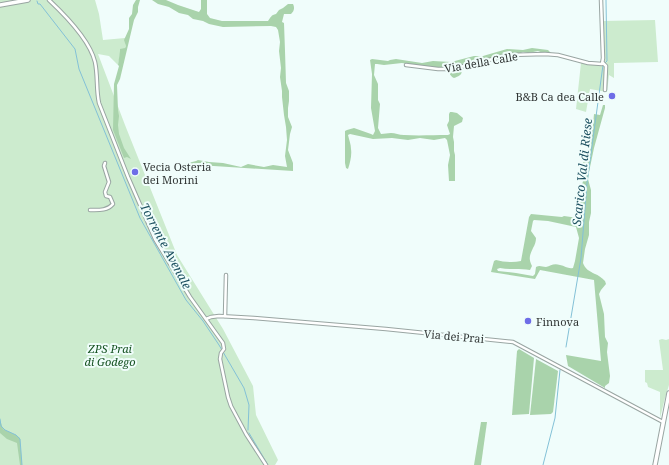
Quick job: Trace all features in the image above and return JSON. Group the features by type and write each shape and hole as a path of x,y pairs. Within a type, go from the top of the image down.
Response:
{"main road":[{"path":"0,5 28,0"},
{"path":"655,465 669,393"}],"street":[{"path":"49,0 84,39 92,53 95,64 99,103 142,212 155,239 190,297 223,343 224,346 220,359 231,406 246,434 266,465"},
{"path":"602,0 602,63 606,66 605,90"},
{"name":"Via della Calle","path":"406,65 438,69 452,69 509,55 545,54 558,55 588,63 602,63"},
{"path":"90,210 105,209 113,204 110,197 106,196 105,192 109,182 104,166 105,163"},
{"path":"225,316 226,275"},
{"name":"Via dei Prai","path":"206,319 225,316 386,329 513,342 663,422"}],"green space":[{"name":"ZPS Prai di Godego","path":"0,0 95,0 103,40 125,38 126,46 120,54 118,65 109,56 98,54 177,255 223,329 253,386 256,415 278,460 275,465 0,465"},
{"path":"136,0 140,0 138,12 134,20 120,79 117,85 119,134 124,148 131,159 127,157 124,158 113,130 114,84 119,66 120,49 125,48 126,46 124,40 129,29 129,18 132,14 133,5"},
{"path":"152,0 166,0 199,12 201,9 201,0 207,0 207,14 210,18 222,21 268,21 271,16 276,14 279,10 288,4 293,4 293,12 291,14 284,14 282,22 284,23 286,83 289,91 288,117 292,127 288,150 293,163 293,171 183,164 198,160 241,167 248,164 264,167 273,165 287,167 285,156 287,140 280,77 280,42 278,30 276,27 271,26 223,27 209,24 193,19 188,15 179,13"},
{"path":"655,20 658,62 614,63 614,78 609,75 607,92 590,89 586,112 576,109 581,63 578,62 605,66 602,21"},
{"path":"532,48 548,50 551,53 551,56 538,51 495,57 463,65 460,67 462,71 461,74 454,78 448,70 402,63 384,65 375,64 374,75 378,84 378,100 380,104 378,128 381,134 448,135 450,134 447,125 450,112 457,113 463,118 462,122 454,126 455,181 449,181 448,165 450,155 447,140 445,138 434,140 420,138 408,140 392,138 373,139 350,134 348,135 351,145 351,156 348,169 346,168 345,131 354,128 373,135 375,131 371,108 372,74 370,60 388,61 396,59 422,63 433,61 451,62 474,56 483,56 507,49 523,50"},
{"path":"603,105 605,105 588,179 591,190 591,213 589,235 583,263 588,270 605,281 606,284 599,294 604,314 605,337 608,343 607,352 610,376 609,383 605,386 605,388 568,366 566,355 601,361 594,280 540,270 535,279 491,272 494,261 496,260 508,262 521,261 529,217 531,214 578,218 580,193 583,181 583,163 588,149 590,129 593,125 594,114 600,115","holes":["533,221 548,221 576,227 579,238 573,268 556,264 546,267 539,266 536,267 535,274 533,276 498,271 497,269 500,268 530,270 532,266 530,257 536,239 531,231"]},
{"path":"669,339 669,385 660,418 660,392 648,387 647,383 645,382 645,370 663,370 659,340"},
{"path":"519,349 534,358 529,414 512,415 517,351"},
{"path":"536,359 558,371 553,412 551,414 530,415"},
{"path":"0,420 3,429 20,438 22,465 20,465 17,443 7,439 0,433"},
{"path":"481,422 487,422 481,465 474,465"}],"waterway":[{"name":"Scarico Val di Riese","path":"605,63 607,61 606,0"},
{"name":"Torrente Avenale","path":"37,1 75,49 79,69 140,218 186,300 203,321 219,345 244,388 249,405 248,430"},
{"name":"Scarico Val di Riese","path":"566,347 581,258 587,183 603,65"},
{"name":"Scarico Val di Riese","path":"543,465 555,418 560,370"},
{"path":"0,419 1,426 20,439 22,465"},
{"name":"Torrente Avenale","path":"249,433 268,465"}],"place":[{"name":"B&B Ca dea Calle","path":"612,96"},
{"name":"Vecia Osteria dei Morini","path":"135,172"},
{"name":"Finnova","path":"528,321"}]}
